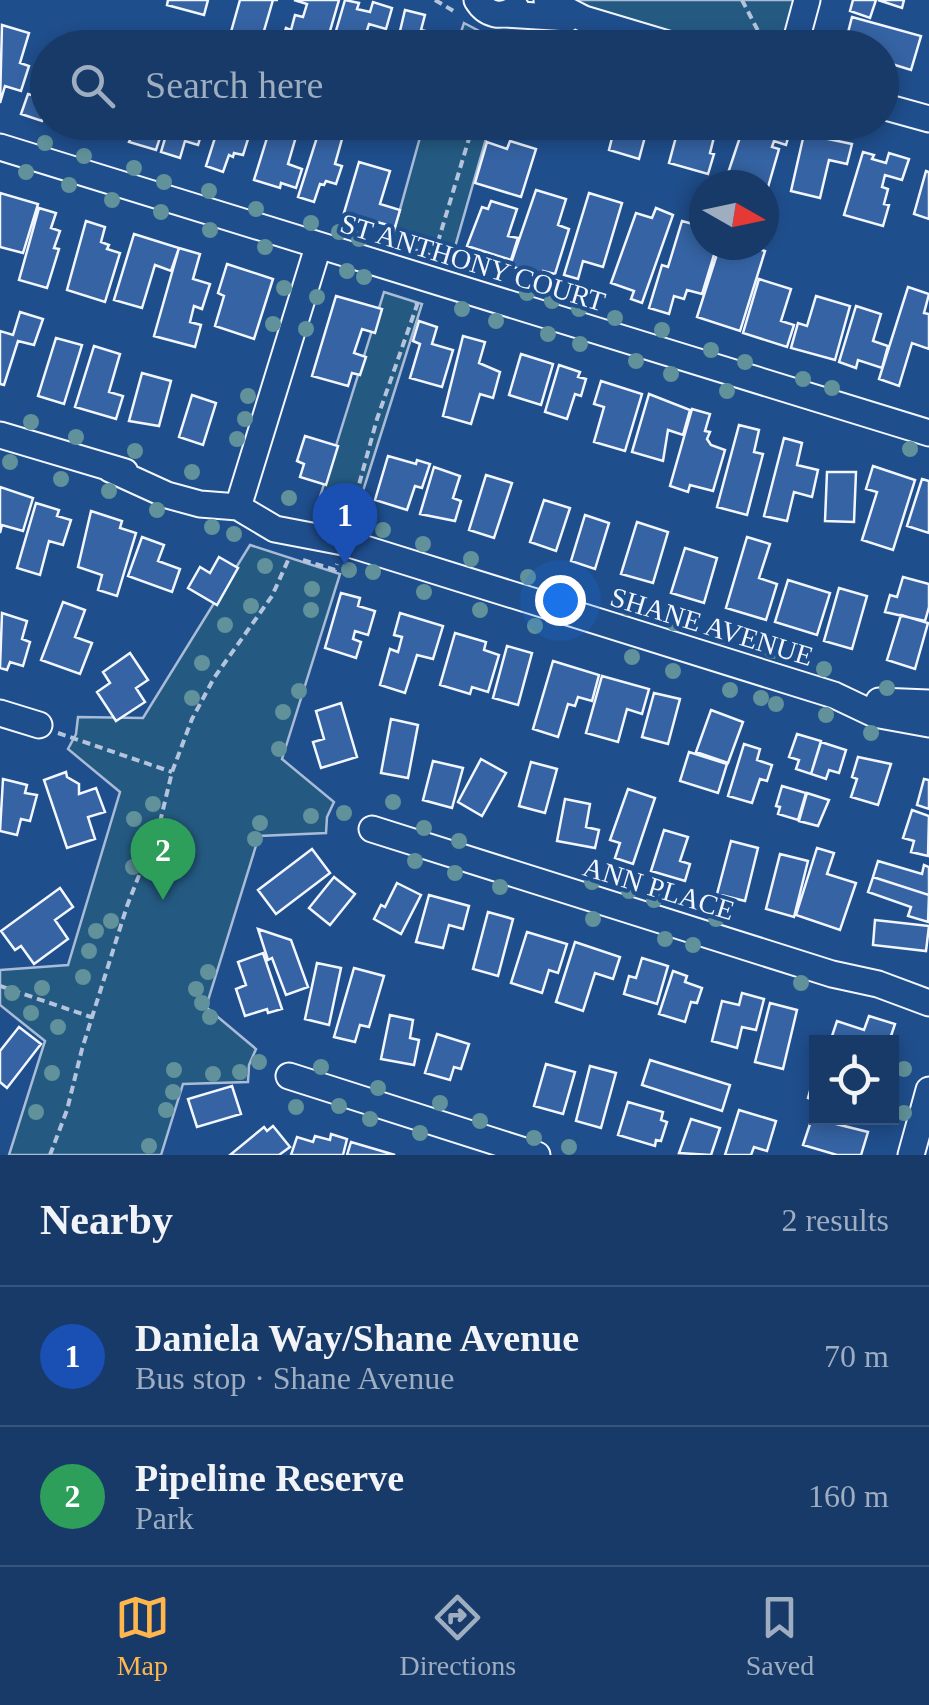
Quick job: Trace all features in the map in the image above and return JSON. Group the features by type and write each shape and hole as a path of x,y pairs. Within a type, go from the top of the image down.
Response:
{"street":[{"path":"547,0 584,19"},
{"path":"799,30 808,0"},
{"path":"479,4 584,19 620,30"},
{"path":"899,111 929,119"},
{"name":"ST ANTHONY COURT","path":"0,147 929,434"},
{"path":"241,498 318,247"},
{"name":"SHANE AVENUE","path":"0,435 110,469 166,494 200,504 241,498 274,529 343,542 834,695 874,714 929,723"},
{"name":"SHANE AVENUE","path":"834,695 897,704 929,703"},
{"path":"0,713 39,726"},
{"name":"ANN PLACE","path":"372,829 929,1002"},
{"path":"289,1076 538,1155"},
{"path":"911,1155 929,1090"}],"path":[{"path":"742,0 757,30"},
{"path":"50,1155 127,906 160,822 172,772 207,692 272,596 290,556 335,570 377,419 417,305 417,277 425,255 433,258 469,140"},
{"path":"39,726 172,772"},
{"path":"0,986 91,1017"}],"shaded area":[{"path":"560,0 797,0 786,30 661,30"},
{"path":"419,140 486,140 451,261 391,242"},
{"path":"384,292 422,304 357,510 319,500"},
{"path":"250,545 340,574 282,759 334,802 327,817 326,833 259,836 206,1007 256,1049 249,1065 248,1082 183,1084 161,1155 9,1155 45,1041 0,1005 0,970 68,965 120,792 68,749 76,734 78,717 143,718"}],"building":[{"path":"168,0 208,0 204,15 167,5"},
{"path":"240,0 273,0 264,30 232,30"},
{"path":"294,0 339,0 330,30 291,30 295,15 303,17 307,4"},
{"path":"345,0 359,3 357,9 370,12 373,2 392,8 386,29 369,24 367,30 336,30"},
{"path":"853,0 876,0 870,18 850,11"},
{"path":"878,0 904,0 902,8"},
{"path":"405,10 425,15 421,30 400,30"},
{"path":"852,17 921,36 911,70 899,66 899,30 849,30"},
{"path":"2,25 29,33 20,63 29,66 21,91 5,86 0,103"},
{"path":"30,95 30,117 21,114"},
{"path":"130,140 159,140 156,150"},
{"path":"165,140 200,140 198,145 185,141 180,158 161,152"},
{"path":"214,140 248,140 243,155 229,155 223,172 206,166"},
{"path":"266,140 295,140 288,164 302,169 296,188 254,180"},
{"path":"316,140 342,140 335,164 342,166 336,184 320,184 314,202 298,197"},
{"path":"612,140 644,140 639,159 609,150"},
{"path":"675,140 713,140 709,170 669,163"},
{"path":"739,140 787,140 786,145 774,141 772,147 779,149 773,170 729,170"},
{"path":"803,140 852,144 847,164 829,160 820,198 791,191"},
{"path":"510,141 536,149 521,197 475,183 487,142 507,149"},
{"path":"863,152 886,163 889,153 909,159 902,180 885,175 882,187 888,189 884,204 889,205 883,226 844,215"},
{"path":"359,162 390,171 380,204 400,210 395,227 344,213"},
{"path":"926,171 929,172 929,219 914,214"},
{"path":"536,190 566,199 558,225 569,229 555,274 543,271 542,276 510,266"},
{"path":"0,193 38,204 23,253 0,247"},
{"path":"589,193 622,203 603,267 583,261 578,279 564,275"},
{"path":"491,201 517,209 508,236 518,238 511,260 467,246 482,207 488,209"},
{"path":"39,208 56,213 51,228 60,231 54,248 59,249 47,288 19,280"},
{"path":"656,208 673,215 642,303 631,299 634,291 611,283 636,213 652,218"},
{"path":"86,221 105,227 101,242 109,245 107,249 120,253 105,302 67,290"},
{"path":"682,221 689,223 689,260 712,260 702,294 687,290 684,299 674,296 669,314 649,308 662,265 668,267"},
{"path":"134,234 179,248 171,271 155,265 142,308 114,300"},
{"path":"179,248 200,254 193,279 210,284 202,309 194,306 190,322 201,325 195,347 154,336"},
{"path":"715,260 762,260 740,331 697,317"},
{"path":"227,264 273,279 254,339 215,326 224,296 218,293"},
{"path":"759,279 791,289 781,321 794,325 787,347 743,333"},
{"path":"908,287 929,294 924,313 929,314 929,349 912,343 899,386 879,379"},
{"path":"336,296 382,309 375,333 362,329 354,353 366,357 360,375 352,373 348,386 312,376"},
{"path":"816,296 850,306 835,360 791,348 798,323 807,326"},
{"path":"856,306 881,314 873,341 888,346 882,368 858,360 856,368 839,362"},
{"path":"20,312 43,319 34,345 18,341 4,385 0,384 0,331 13,335"},
{"path":"419,321 437,327 432,344 453,350 442,387 410,378 420,344 413,341"},
{"path":"463,336 485,342 479,363 500,372 493,398 480,394 471,424 443,416"},
{"path":"56,338 82,345 64,404 38,396"},
{"path":"94,346 120,354 109,392 123,396 116,419 75,407"},
{"path":"521,354 553,364 541,405 509,395"},
{"path":"559,365 580,372 578,377 586,379 581,396 575,394 567,419 545,412"},
{"path":"142,373 171,381 159,426 129,421"},
{"path":"601,381 642,394 625,451 594,442 604,407 594,404"},
{"path":"649,394 690,410 683,435 668,430 663,461 632,452"},
{"path":"192,395 216,403 203,445 179,437"},
{"path":"692,409 710,414 707,439 711,445 725,450 713,491 690,485 688,492 670,486"},
{"path":"739,425 759,430 754,452 763,454 747,515 717,507"},
{"path":"305,436 338,446 326,485 300,477 304,464 297,461"},
{"path":"784,438 802,443 797,465 818,470 812,497 794,492 787,521 764,516"},
{"path":"388,456 430,464 422,488 415,486 407,510 375,500"},
{"path":"873,466 915,480 893,550 862,540 877,492 866,489"},
{"path":"434,467 460,476 453,498 461,501 455,521 420,514"},
{"path":"827,472 856,472 854,522 825,521"},
{"path":"486,475 512,483 494,538 469,530"},
{"path":"922,479 929,481 929,533 907,526"},
{"path":"0,487 33,498 23,531 2,525 0,533"},
{"path":"544,500 570,508 556,551 530,542"},
{"path":"36,503 59,510 57,516 71,520 63,545 49,541 40,575 17,568"},
{"path":"91,511 122,521 120,528 136,533 117,596 98,590 102,575 78,567"},
{"path":"585,515 609,523 595,569 571,561"},
{"path":"637,522 668,532 653,583 621,574"},
{"path":"142,537 164,545 158,561 180,569 172,592 128,576"},
{"path":"747,537 770,544 759,578 777,584 766,620 726,608"},
{"path":"685,548 717,558 704,603 671,593"},
{"path":"219,557 238,568 217,605 188,588 200,567 210,573"},
{"path":"903,577 929,584 925,621 885,612 890,595 897,597"},
{"path":"788,580 830,593 817,635 775,622"},
{"path":"839,588 867,596 852,649 824,641"},
{"path":"341,593 360,598 358,606 375,611 368,635 355,631 353,639 361,642 356,658 325,648"},
{"path":"63,602 85,610 75,637 92,643 80,674 41,660"},
{"path":"2,613 27,621 22,639 30,642 23,666 10,662 7,670 0,668"},
{"path":"400,613 443,626 433,659 417,655 405,693 380,685 390,649 398,652 402,637 394,635"},
{"path":"901,615 928,623 915,669 887,660"},
{"path":"455,633 486,642 484,650 499,655 488,692 472,687 470,694 440,685"},
{"path":"507,646 532,653 518,705 493,698"},
{"path":"130,653 148,680 136,688 145,702 116,721 97,692 110,683 103,672"},
{"path":"553,661 599,675 592,701 578,697 575,706 568,704 558,737 533,729"},
{"path":"602,676 649,689 642,714 627,709 618,742 586,733"},
{"path":"654,693 680,699 668,744 642,737"},
{"path":"341,703 357,757 321,768 313,742 324,739 316,711"},
{"path":"711,710 743,722 728,763 696,752"},
{"path":"391,719 418,725 408,778 381,773"},
{"path":"797,734 821,741 811,774 796,769 799,760 789,757"},
{"path":"821,742 846,750 839,773 829,770 826,779 811,774"},
{"path":"744,744 760,749 757,760 772,765 767,781 760,779 752,803 728,796"},
{"path":"689,752 727,764 718,793 680,781"},
{"path":"858,757 891,764 878,805 851,797"},
{"path":"481,759 506,773 482,816 458,802"},
{"path":"433,761 463,768 452,808 423,800"},
{"path":"531,762 557,769 545,813 519,806"},
{"path":"66,772 79,784 79,794 96,788 105,812 88,817 95,839 67,848 44,780"},
{"path":"3,779 27,785 25,793 37,795 30,821 21,819 17,835 0,831"},
{"path":"924,779 929,780 929,809 917,805"},
{"path":"782,786 806,793 798,820 778,814 780,807 776,806"},
{"path":"628,789 655,798 633,864 615,858 620,843 610,840"},
{"path":"807,793 829,800 818,826 799,821"},
{"path":"565,799 590,804 586,827 599,830 595,848 557,841"},
{"path":"912,810 929,816 928,856 911,852 914,841 903,838"},
{"path":"664,830 688,837 680,861 690,864 685,881 651,871"},
{"path":"731,841 758,848 745,901 717,894"},
{"path":"817,848 834,853 827,874 856,883 840,930 796,915"},
{"path":"312,849 330,873 276,914 258,890"},
{"path":"780,854 808,861 794,917 766,909"},
{"path":"878,861 922,874 924,865 929,867 929,895 873,877"},
{"path":"334,877 355,894 330,925 309,908"},
{"path":"873,877 929,895 928,922 908,916 911,907 868,892"},
{"path":"397,883 421,895 401,934 374,919"},
{"path":"60,888 73,907 55,920 68,939 34,964 21,946 15,950 1,931"},
{"path":"429,895 469,906 463,929 449,925 443,948 416,942"},
{"path":"488,912 513,919 498,976 473,969"},
{"path":"875,920 929,926 926,951 873,945"},
{"path":"258,929 291,940 308,987 286,995"},
{"path":"527,932 567,944 558,973 549,970 542,993 511,983"},
{"path":"575,942 620,957 613,979 595,973 583,1011 556,1002"},
{"path":"263,953 282,1009 245,1016 236,989 246,985 238,962"},
{"path":"642,958 668,966 657,1004 624,994 629,976 636,978"},
{"path":"317,963 341,968 329,1025 305,1019"},
{"path":"354,968 384,976 369,1027 360,1025 355,1042 334,1037"},
{"path":"673,971 687,976 685,982 702,988 697,1003 691,1002 685,1022 659,1014"},
{"path":"742,993 764,999 756,1030 742,1027 737,1048 712,1041 722,1001 739,1005"},
{"path":"770,1003 797,1010 783,1069 755,1062"},
{"path":"390,1015 413,1020 410,1038 419,1040 414,1065 381,1059"},
{"path":"869,1016 895,1024 891,1035 832,1035 837,1021 864,1030"},
{"path":"19,1027 41,1044 7,1088 0,1082 0,1051"},
{"path":"437,1034 469,1044 461,1069 454,1067 450,1080 425,1073"},
{"path":"650,1060 730,1085 722,1111 642,1085"},
{"path":"546,1064 575,1072 563,1114 534,1106"},
{"path":"590,1066 616,1073 601,1128 576,1121"},
{"path":"232,1086 241,1114 197,1127 188,1099"},
{"path":"628,1102 663,1112 661,1120 667,1122 661,1141 656,1140 655,1146 618,1135"},
{"path":"739,1110 776,1121 767,1151 754,1147 751,1155 725,1155"},
{"path":"691,1119 720,1128 711,1155 679,1153"},
{"path":"810,1125 840,1125 868,1132 861,1155 837,1155 803,1145"},
{"path":"273,1126 290,1147 279,1155 230,1155 264,1127 267,1131"},
{"path":"331,1134 347,1139 343,1155 291,1155 297,1137 313,1142 315,1136 330,1140"},
{"path":"351,1142 395,1155 347,1155"}],"place":[{"name":"Daniela Way/Shane Avenue","path":"345,565"},
{"name":"Pipeline Reserve","path":"163,900"}]}
